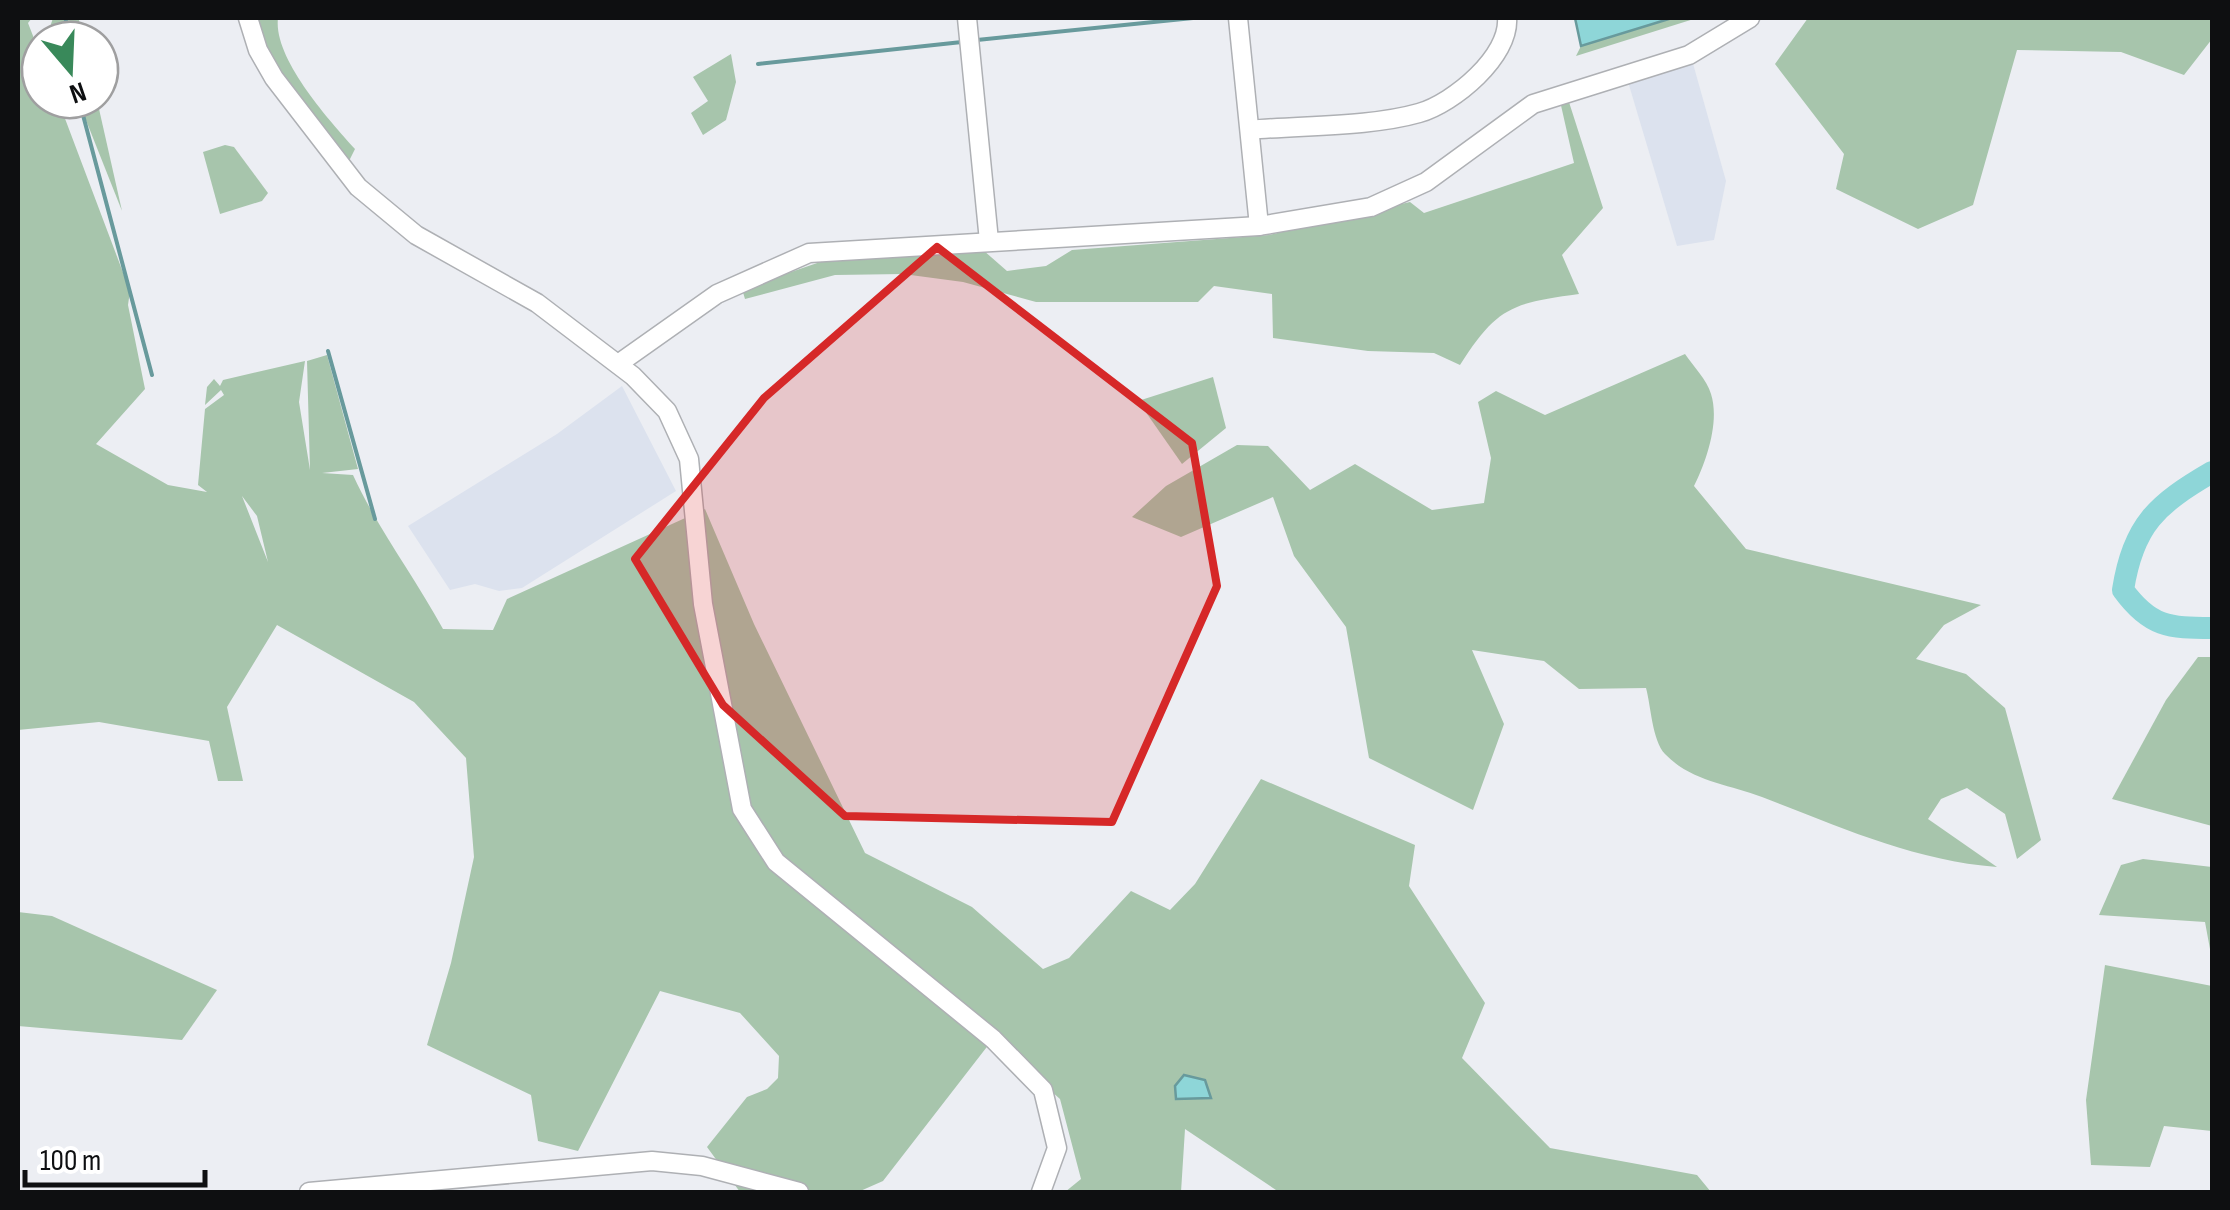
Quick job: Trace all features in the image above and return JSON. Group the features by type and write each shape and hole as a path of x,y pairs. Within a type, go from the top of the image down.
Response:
{"street":[{"path":"248,18 258,50 274,78 358,188 416,235 501,279 618,364 667,411 688,459 703,604 734,782 756,837 776,862 993,1039 1043,1090 1057,1148 1042,1192"},
{"path":"1250,130 1423,112 1494,61 1506,40 1507,18"},
{"path":"618,364 717,294 810,253 1259,226 1339,215 1406,194 1532,104 1689,55 1750,18"},
{"path":"1238,20 1259,226"},
{"path":"968,25 989,241"},
{"path":"309,1192 652,1161 702,1166 798,1192"}],"highlighted area":[{"path":"937,247 1192,443 1217,586 1112,822 845,816 723,705 635,559 764,398"}],"shaded area":[{"path":"1690,53 1726,181 1714,240 1677,246 1626,75"},
{"path":"622,386 676,491 522,588 499,591 475,584 450,590 408,526 557,434"}],"green space":[{"path":"18,18 32,18 20,20 20,120 66,120 130,291 128,305 145,389 96,444 168,485 207,492 198,485 205,409 224,395 221,390 205,405 207,387 214,379 220,386 223,380 305,361 299,402 310,470 307,361 327,355 358,469 322,473 353,475 443,629 493,630 507,599 705,509 754,624 865,853 972,907 1043,969 1069,958 1131,891 1170,910 1195,884 1261,779 1415,845 1409,886 1485,1003 1462,1058 1550,1148 1697,1175 1711,1192 1279,1192 1185,1129 1181,1192 1065,1192 1081,1179 1060,1099 993,1039 883,1181 858,1192 740,1192 707,1147 747,1097 767,1089 778,1078 779,1056 740,1013 660,991 578,1151 538,1141 531,1095 427,1045 451,963 474,857 466,758 414,702 277,625 227,707 243,781 218,781 209,741 99,722 18,730","holes":["242,496 257,516 268,562"]},
{"path":"252,18 278,18 284,51 293,69 355,149 347,165 264,54"},
{"path":"1672,18 1697,18 1576,56 1581,46"},
{"path":"1808,18 2212,18 2212,39 2184,75 2121,52 2017,50 1973,205 1918,229 1836,189 1844,154 1775,64"},
{"path":"731,54 736,82 726,120 703,135 691,113 708,101 693,77"},
{"path":"1568,99 1603,208 1562,255 1579,294 1508,311 1485,331 1460,365 1434,353 1368,351 1273,338 1272,294 1214,286 1198,302 1036,302 963,282 903,274 835,275 745,299 742,289 823,261 983,250 1007,271 1046,266 1072,250 1269,235 1410,202 1424,213 1574,163 1560,101"},
{"path":"86,120 102,120 122,211"},
{"path":"225,145 234,147 268,193 262,201 220,214 203,152"},
{"path":"1685,354 1711,394 1714,417 1710,442 1694,486 1746,549 1981,605 1944,625 1916,659 1966,674 2005,708 2041,840 2017,859 2005,814 1967,788 1941,799 1928,819 1997,867 1906,850 1687,771 1661,748 1646,688 1579,689 1544,661 1472,650 1504,724 1473,810 1369,758 1346,627 1294,556 1273,497 1181,537 1132,517 1166,486 1237,445 1268,446 1310,490 1355,464 1432,510 1484,503 1491,458 1478,402 1496,391 1545,415"},
{"path":"1213,377 1226,428 1182,464 1138,401"},
{"path":"2198,657 2212,657 2212,826 2112,799 2166,700"},
{"path":"2143,859 2212,867 2212,960 2205,922 2099,915 2121,865"},
{"path":"18,912 52,916 217,990 182,1040 18,1026"},
{"path":"2105,965 2212,986 2212,1131 2164,1126 2150,1167 2091,1165 2086,1100"}],"water":[{"path":"1575,18 1672,18 1581,46"},
{"path":"1184,1075 1205,1080 1211,1098 1176,1099 1175,1086"}],"waterway":[{"path":"977,40 1193,18"},
{"path":"758,64 962,42"},
{"path":"84,120 152,375"},
{"path":"328,351 375,519"},
{"path":"2212,472 2176,495 2151,519 2133,549 2123,590 2142,612 2162,623 2212,628"}]}
